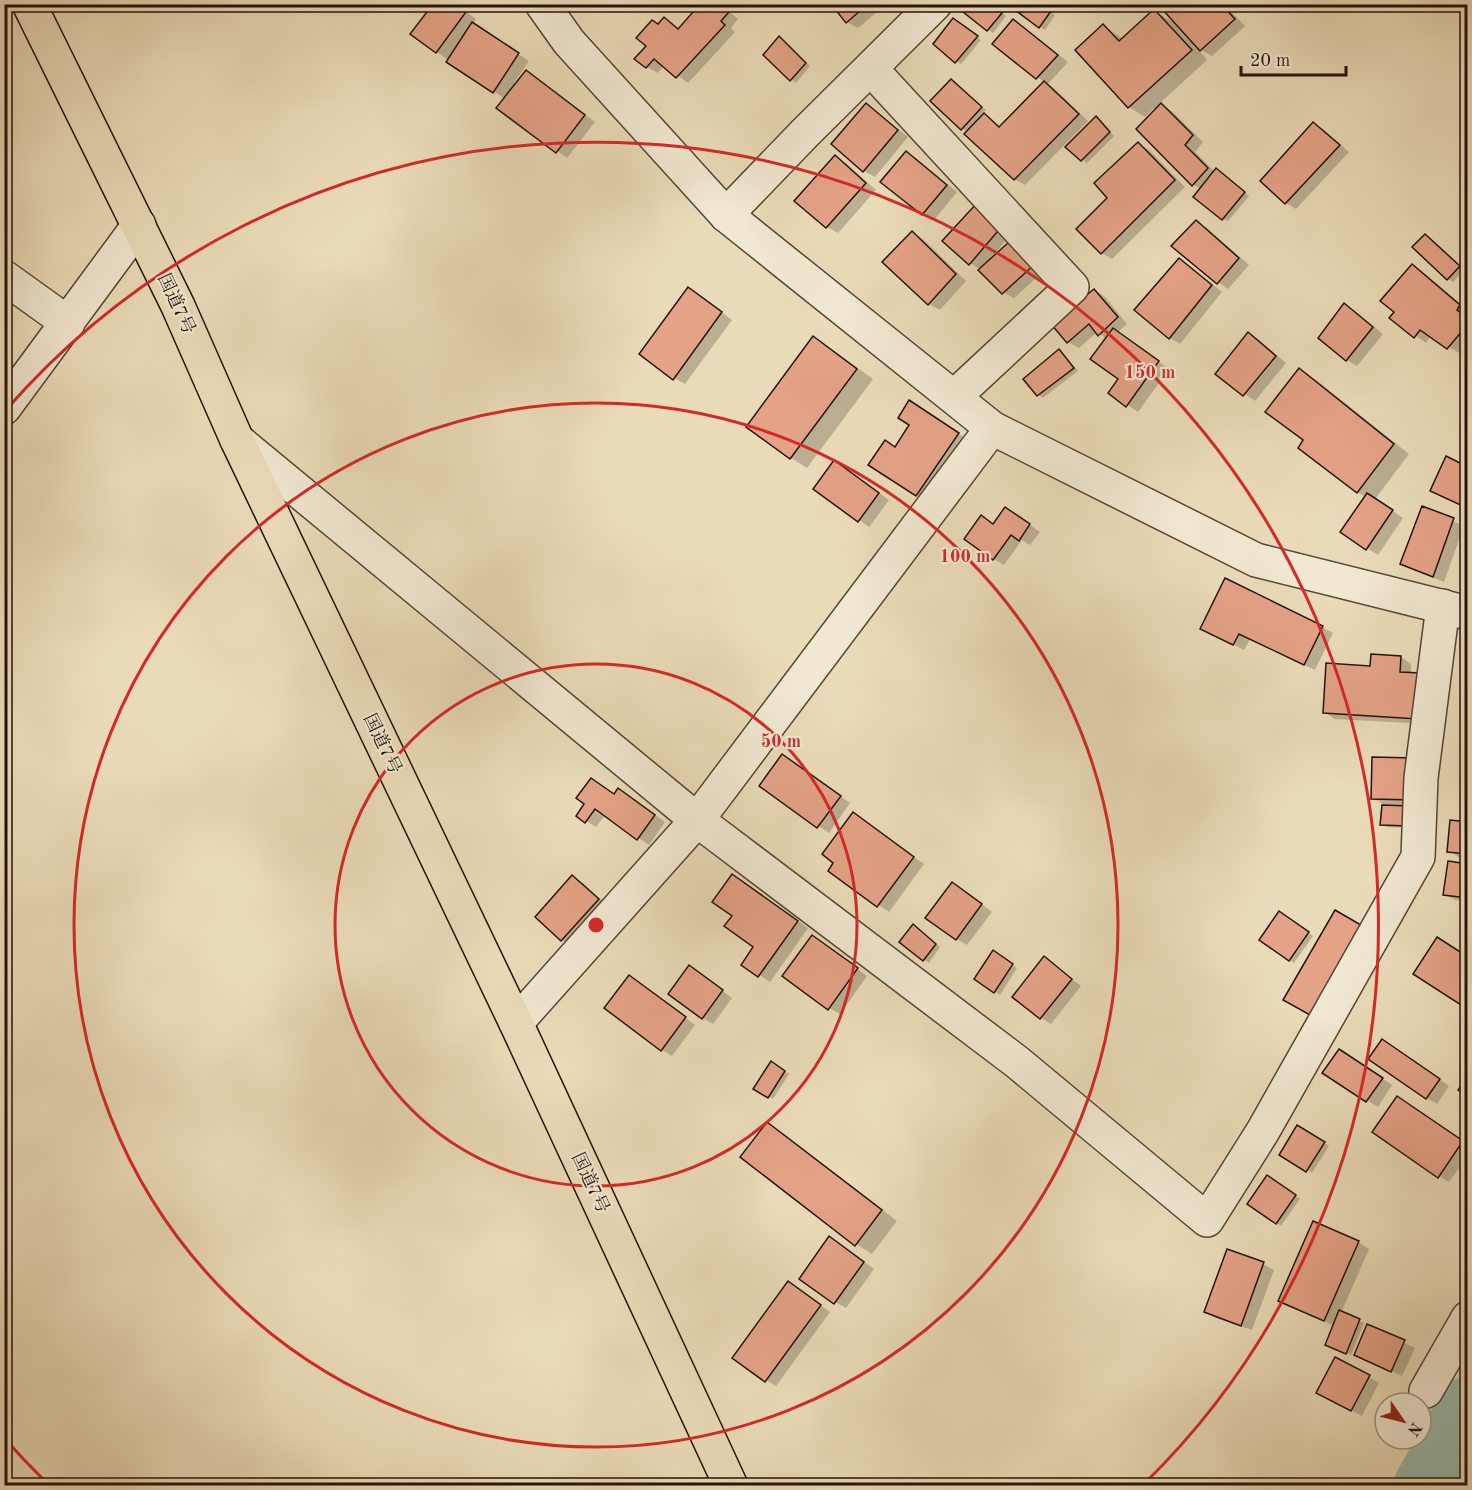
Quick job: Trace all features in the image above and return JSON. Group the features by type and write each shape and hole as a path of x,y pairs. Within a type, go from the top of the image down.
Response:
{"highway":[{"name":"国道7号","path":"29,4 178,306 237,440 516,1023 730,1485"}],"street":[{"path":"237,440 697,820 1017,1062 1208,1220 1269,1120 1418,857 1420,778 1455,610 1256,560 992,428 726,215 569,42 542,4"},
{"path":"726,215 935,4"},
{"path":"871,69 1072,287 954,397"},
{"path":"4,408 139,225"},
{"path":"4,277 68,323"},
{"path":"516,1023 697,820 992,428"},
{"path":"1426,1391 1467,1318"}],"building":[{"path":"433,4 456,4 466,12 436,53 410,34"},
{"path":"700,4 704,4 710,11 715,4 721,4 729,12 721,21 725,25 676,78 654,59 646,68 634,59 646,46 636,38 652,20 658,24 664,17 678,29"},
{"path":"831,4 868,4 846,23"},
{"path":"953,4 993,4 1002,13 987,31"},
{"path":"1007,4 1043,4 1051,11 1039,28"},
{"path":"1167,4 1221,4 1235,19 1200,51 1162,9"},
{"path":"1154,9 1192,50 1128,108 1075,50 1103,24 1119,41"},
{"path":"953,18 978,36 955,63 933,44"},
{"path":"1013,19 1058,55 1036,79 992,44"},
{"path":"472,22 519,53 493,93 446,62"},
{"path":"779,36 806,63 790,81 763,55"},
{"path":"526,70 585,115 556,153 496,108"},
{"path":"951,79 982,107 961,130 930,101"},
{"path":"1044,81 1079,114 1014,180 964,134 984,113 999,127"},
{"path":"866,103 898,130 863,172 831,144"},
{"path":"1161,103 1193,135 1185,145 1208,168 1192,186 1136,129"},
{"path":"1096,116 1110,132 1081,161 1065,147"},
{"path":"1313,122 1340,145 1285,204 1260,181"},
{"path":"1138,142 1175,180 1101,254 1076,229 1107,198 1094,183"},
{"path":"906,151 947,185 922,215 880,182"},
{"path":"835,155 866,183 826,228 794,201"},
{"path":"1216,168 1245,192 1222,220 1193,197"},
{"path":"977,203 1003,225 969,265 942,241"},
{"path":"1196,220 1239,258 1217,284 1171,246"},
{"path":"912,231 956,274 928,305 882,262"},
{"path":"1425,234 1460,266 1447,280 1412,247"},
{"path":"1009,242 1015,250 1020,246 1035,264 1002,294 978,270"},
{"path":"1179,258 1212,285 1169,339 1134,310"},
{"path":"1412,264 1460,305 1457,310 1468,318 1468,324 1447,349 1420,330 1414,338 1389,318 1394,312 1380,301"},
{"path":"688,287 722,312 673,380 639,354"},
{"path":"1094,289 1118,317 1098,336 1089,324 1067,343 1051,324"},
{"path":"1344,303 1373,327 1346,361 1318,338"},
{"path":"1113,328 1159,361 1126,407 1108,393 1118,379 1090,359"},
{"path":"1248,332 1276,356 1243,396 1215,374"},
{"path":"813,336 857,369 790,459 746,427"},
{"path":"1059,349 1074,368 1037,396 1023,379"},
{"path":"1299,368 1394,444 1357,493 1298,448 1303,440 1265,412"},
{"path":"909,400 959,433 916,496 868,465 885,440 895,447 909,425 898,418"},
{"path":"1446,456 1468,467 1468,503 1465,507 1430,491"},
{"path":"834,460 879,493 858,522 813,489"},
{"path":"1367,493 1393,510 1366,550 1340,532"},
{"path":"1422,506 1454,518 1433,577 1400,564"},
{"path":"1005,507 1030,524 1019,541 1011,535 993,560 964,539 981,515 993,524"},
{"path":"1225,578 1323,626 1304,665 1239,634 1233,645 1200,629"},
{"path":"1371,654 1401,656 1400,672 1421,673 1418,719 1323,713 1326,663 1370,666"},
{"path":"782,754 841,796 817,828 759,786"},
{"path":"1372,757 1415,758 1414,800 1371,799"},
{"path":"591,778 614,794 618,788 655,815 637,840 595,809 585,823 576,816 584,804 576,798"},
{"path":"1382,805 1410,806 1408,826 1380,825"},
{"path":"853,812 914,857 877,907 828,871 833,863 822,854"},
{"path":"1450,820 1468,822 1468,854 1447,852"},
{"path":"1448,861 1468,864 1468,898 1443,895"},
{"path":"732,874 798,921 758,977 741,965 753,947 724,926 732,916 712,902"},
{"path":"572,875 599,899 561,941 535,917"},
{"path":"952,882 982,904 956,940 925,918"},
{"path":"1335,910 1361,925 1310,1015 1283,1000"},
{"path":"1279,911 1309,932 1289,961 1259,940"},
{"path":"913,924 936,944 923,961 899,942"},
{"path":"812,935 858,968 828,1010 782,976"},
{"path":"1437,937 1468,957 1468,994 1461,1005 1413,974"},
{"path":"993,950 1013,964 994,993 974,979"},
{"path":"1044,956 1072,979 1040,1019 1012,997"},
{"path":"689,965 723,990 702,1019 668,994"},
{"path":"629,975 686,1017 661,1051 604,1008"},
{"path":"1382,1039 1440,1079 1426,1099 1368,1059"},
{"path":"1339,1049 1383,1078 1366,1102 1322,1073"},
{"path":"771,1061 785,1071 768,1098 753,1089"},
{"path":"1468,1076 1468,1097 1458,1090"},
{"path":"1397,1096 1463,1141 1438,1178 1372,1132"},
{"path":"767,1122 882,1210 855,1246 740,1157"},
{"path":"1297,1125 1325,1142 1306,1172 1279,1155"},
{"path":"1267,1175 1296,1195 1276,1224 1247,1204"},
{"path":"1313,1221 1359,1241 1324,1321 1278,1301"},
{"path":"829,1236 864,1262 834,1304 799,1279"},
{"path":"1227,1249 1264,1262 1241,1326 1204,1312"},
{"path":"788,1281 821,1305 765,1382 732,1358"},
{"path":"1339,1310 1360,1319 1346,1354 1325,1345"},
{"path":"1367,1324 1405,1340 1391,1372 1354,1355"},
{"path":"1335,1357 1370,1375 1351,1411 1316,1393"}],"waterway":[{"path":"1425,1486 1468,1408"}]}
